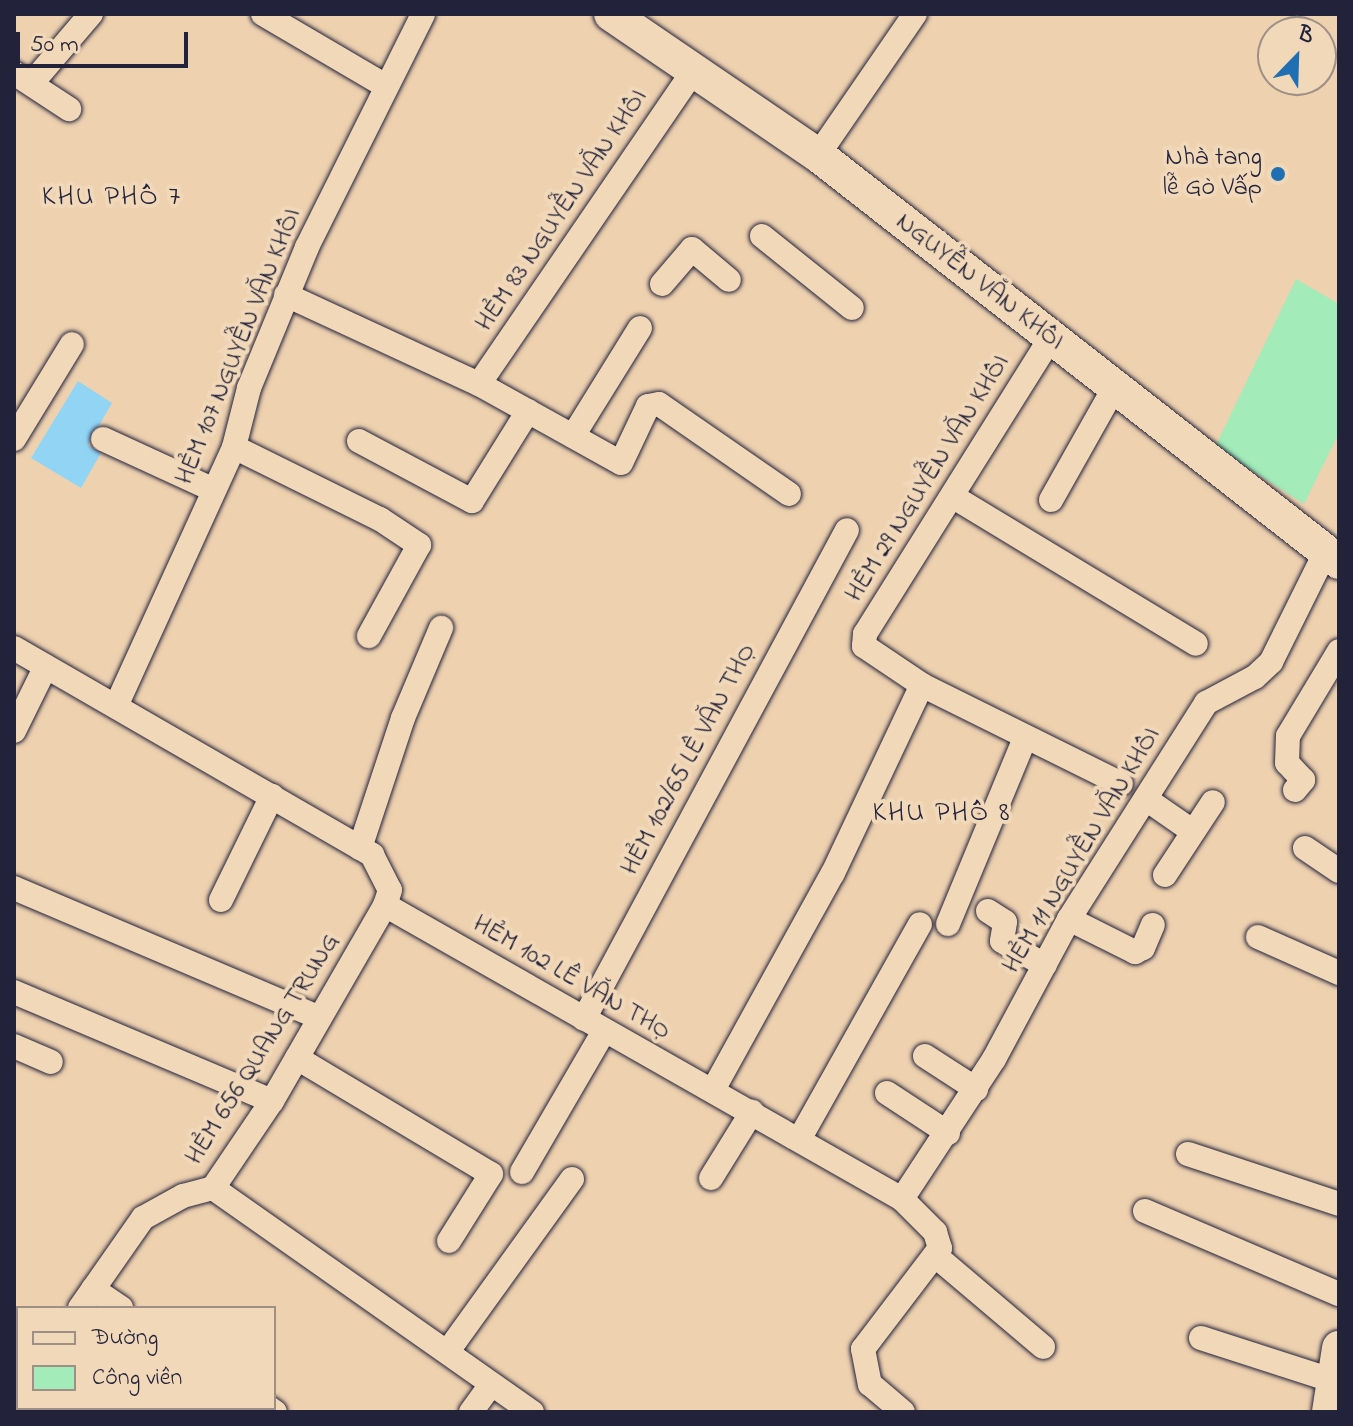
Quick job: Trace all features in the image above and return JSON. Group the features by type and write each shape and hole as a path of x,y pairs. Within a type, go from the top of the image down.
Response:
{"street":[{"path":"69,109 23,78 91,14"},
{"path":"263,14 384,85"},
{"name":"HẺM 107 NGUYỄN VĂN KHỐI","path":"117,704 234,447 249,388 286,295 384,85 423,14"},
{"name":"NGUYỄN VĂN KHỐI","path":"611,14 818,155 1050,339 1333,556"},
{"path":"818,155 915,14"},
{"name":"HẺM 83 NGUYỄN VĂN KHỐI","path":"479,384 694,70"},
{"path":"762,236 852,308"},
{"path":"662,284 692,249 729,280"},
{"path":"286,295 479,384 621,463 648,406 659,404 789,494"},
{"path":"573,436 640,328"},
{"name":"HẺM 29 NGUYỄN VĂN KHỐI","path":"1050,339 865,634 864,646 922,685 1121,784"},
{"path":"14,439 72,344"},
{"path":"1051,500 1114,388"},
{"path":"359,441 472,501 528,411"},
{"path":"103,439 214,490"},
{"path":"234,447 380,519 419,545 369,636"},
{"path":"952,496 1196,644"},
{"name":"HẺM 102/65 LÊ VĂN THỌ","path":"522,1172 847,530"},
{"name":"HẺM 11 NGUYỄN VĂN KHỐI","path":"902,1199 976,1089 1069,919 1206,703 1255,677 1271,662 1333,556"},
{"path":"360,848 403,718 441,628"},
{"path":"14,648 117,704 360,848 386,874 390,890 385,905"},
{"path":"1295,790 1303,780 1287,763 1288,736 1339,651"},
{"path":"14,731 46,666"},
{"path":"713,1090 833,873 922,685"},
{"path":"948,924 1025,738"},
{"path":"221,900 272,796"},
{"path":"1146,799 1192,831"},
{"path":"1165,875 1213,802"},
{"path":"1305,848 1339,871"},
{"path":"14,888 320,1018"},
{"name":"HẺM 102 LÊ VĂN THỌ","path":"385,905 800,1138 902,1199 935,1232 937,1257"},
{"name":"HẺM 656 QUANG TRUNG","path":"87,1299 143,1218 183,1196 213,1188 272,1101 385,905"},
{"path":"988,911 1005,922 1002,941 1045,965"},
{"path":"1069,919 1135,952 1143,948 1153,925"},
{"path":"800,1138 920,924"},
{"path":"1258,937 1339,973"},
{"path":"14,992 272,1101"},
{"path":"14,1046 51,1062"},
{"path":"925,1056 976,1089"},
{"path":"297,1058 491,1174 449,1241"},
{"path":"887,1093 948,1133"},
{"path":"711,1178 752,1112"},
{"path":"1188,1154 1339,1204"},
{"path":"448,1351 572,1179"},
{"path":"213,1188 532,1412"},
{"path":"1145,1211 1339,1294"},
{"path":"894,1410 870,1384 863,1349 937,1257 1043,1347"},
{"path":"87,1299 113,1306"},
{"path":"1201,1338 1335,1384"},
{"path":"471,1412 491,1384"}],"green space":[{"path":"1296,279 1339,304 1339,433 1304,504 1215,447"}],"water":[{"path":"78,381 112,403 88,445 101,453 81,488 31,458"}],"place":[{"name":"Nhà tang lễ Gò Vấp","path":"1278,174"}],"district":[{"name":"KHU PHỐ 7","path":"112,198"},
{"name":"KHU PHỐ 8","path":"942,814"}]}
